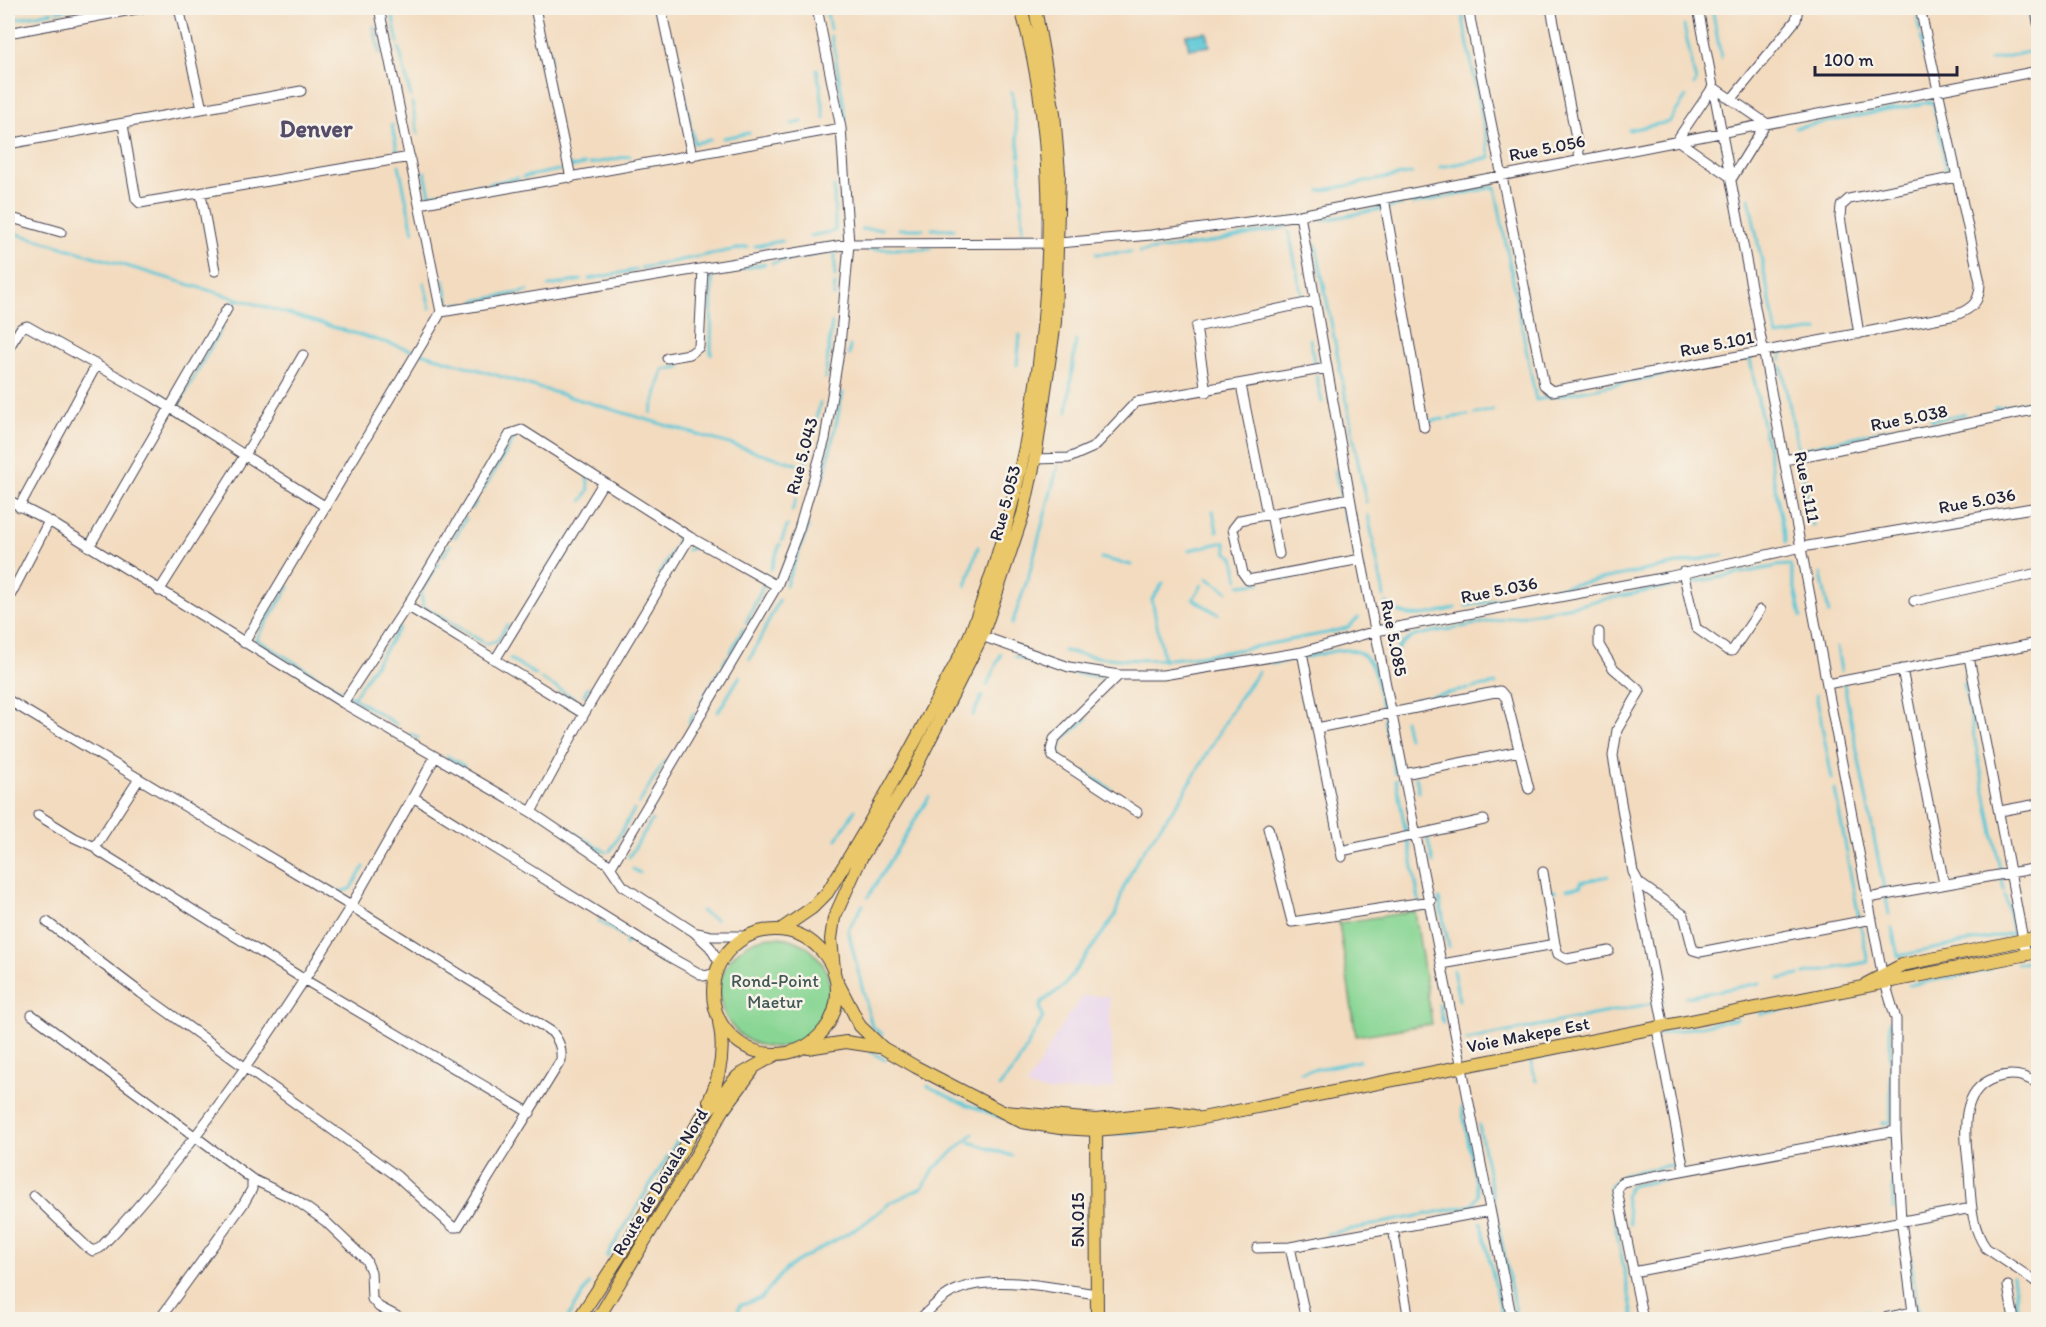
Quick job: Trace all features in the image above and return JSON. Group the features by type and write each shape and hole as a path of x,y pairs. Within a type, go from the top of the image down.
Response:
{"main road":[{"name":"Rue 5.053","path":"780,930 812,908 827,893 977,634 1011,511 1026,439 1053,243 1045,142 1021,8"},
{"name":"Rue 5.053","path":"835,975 831,939 834,918 861,858 913,773 977,634 1023,514 1035,459 1054,332 1053,243 1057,141 1035,8"},
{"path":"701,1118 713,1093 722,1056 713,988 718,969 732,948 749,936 780,930 797,934 812,942 825,954 860,1026 884,1048"},
{"name":"Voie Makepe Est","path":"1883,978 1902,964 2038,937"},
{"name":"Voie Makepe Est","path":"884,1048 1004,1112 1096,1125 1170,1112 1200,1117 1660,1028 1863,986 1883,978 2032,954"},
{"path":"799,1050 817,1039 830,1022 837,1002 835,975"},
{"path":"718,1016 727,1032 741,1044 758,1052 776,1054 846,1042 884,1048"},
{"path":"701,1118 725,1087 756,1064 776,1054"},
{"name":"Route de Douala Nord","path":"597,1320 724,1109 756,1064"},
{"name":"Route de Douala Nord","path":"578,1320 619,1257 701,1118"},
{"name":"5N.015","path":"1096,1125 1097,1320"}],"street":[{"path":"8,33 142,8"},
{"path":"179,8 202,110"},
{"path":"244,643 441,312 379,8"},
{"path":"535,8 571,178"},
{"path":"662,8 692,156"},
{"name":"Rue 5.043","path":"611,867 777,586 799,529 825,439 840,346 849,244 841,128 817,8"},
{"name":"Rue 5.101","path":"1468,8 1544,385 1548,391 1956,315 1970,310 1977,303 1980,282 1920,8"},
{"path":"1551,8 1580,159"},
{"name":"Rue 5.111","path":"1698,8 1883,978 1896,1019 1896,1131 1901,1220 1914,1316"},
{"path":"1731,100 1796,20 1798,8"},
{"path":"2036,8 2038,23"},
{"name":"Rue 5.056","path":"441,312 849,244 1053,243 1151,235 1300,215 2038,70"},
{"path":"1713,87 1731,100 1766,123 1732,178 1677,140 1713,87"},
{"path":"8,144 301,91"},
{"path":"123,125 136,199 140,203 410,157"},
{"path":"419,204 841,128"},
{"path":"1859,334 1840,217 1841,206 1849,199 1956,177"},
{"path":"201,194 215,271"},
{"path":"1384,198 1424,426"},
{"name":"Rue 5.085","path":"1300,215 1361,559 1431,901 1512,1320"},
{"path":"8,217 61,232"},
{"path":"667,358 690,354 699,347 704,269"},
{"path":"1206,392 1196,327 1315,301"},
{"path":"89,547 227,309"},
{"path":"8,349 21,328 27,326 97,363 326,507"},
{"path":"159,591 245,454 303,355"},
{"path":"19,507 97,363"},
{"path":"1035,459 1068,458 1094,447 1136,402 1206,392 1327,368"},
{"path":"1241,385 1279,554"},
{"name":"Rue 5.038","path":"1785,460 2038,409"},
{"path":"343,703 407,606 510,434 515,431 522,430 690,537 777,586"},
{"path":"495,660 603,483"},
{"path":"1350,498 1240,520 1234,525 1242,573 1248,580 1361,559"},
{"path":"8,500 49,521 343,703 531,813 611,867 623,886 694,932 705,942 718,969 704,976 668,956 413,797"},
{"name":"Rue 5.036","path":"977,634 1049,662 1119,675 1163,675 1302,652 1376,631 1802,547 2038,507"},
{"path":"8,600 49,521"},
{"path":"531,813 584,714 690,537"},
{"path":"1683,572 1696,628 1727,650 1731,651 1760,610"},
{"path":"1914,601 2038,573"},
{"path":"407,606 584,714"},
{"path":"1599,632 1599,645 1613,668 1640,691 1617,730 1613,756 1684,1170"},
{"path":"1827,684 2038,644"},
{"path":"1302,652 1341,854 1485,820"},
{"path":"1969,657 2023,940 2032,954"},
{"path":"1902,669 1944,884"},
{"path":"1119,675 1054,740 1051,750 1053,757 1137,812"},
{"path":"1317,728 1500,692 1506,698 1529,789"},
{"path":"8,700 351,906 557,1038 561,1060 458,1227 453,1227 397,1176 47,922"},
{"path":"1404,774 1520,751"},
{"path":"34,1196 93,1251 100,1248 139,1207 194,1137 305,980 351,906 435,757"},
{"path":"95,848 140,779"},
{"path":"2000,811 2038,804"},
{"path":"38,815 95,848 130,873 305,980 530,1113"},
{"path":"1268,828 1292,922 1431,901"},
{"path":"1868,898 2038,868"},
{"path":"1543,872 1558,954 1567,959 1609,951"},
{"path":"1635,878 1684,915 1691,946 1695,951 1872,920"},
{"path":"694,932 711,936 749,936"},
{"path":"1442,964 1555,944"},
{"path":"32,1015 252,1179 294,1199 325,1221 366,1260 371,1272 372,1299 380,1307 404,1320"},
{"path":"2038,1083 2016,1074 2003,1075 1981,1084 1971,1096 1965,1125 1972,1208 1980,1239 1986,1248 2038,1283"},
{"path":"1642,1320 1617,1191 1619,1186 1630,1180 1896,1131"},
{"path":"159,1320 244,1203 252,1189 252,1179"},
{"path":"1633,1272 1972,1208"},
{"path":"1257,1248 1290,1247 1490,1211"},
{"path":"1393,1228 1409,1320"},
{"path":"1290,1247 1306,1320"},
{"path":"919,1320 937,1302 958,1289 981,1283 1096,1294"},
{"path":"2008,1286 2014,1320"},
{"path":"1875,1320 1914,1316"}],"shaded area":[{"path":"1083,996 1109,996 1114,1088 1050,1092 1026,1087 1067,1017"}],"green space":[{"path":"1415,911 1432,1024 1356,1036 1339,923"},
{"name":"Rond-Point Maetur","path":"775,937 796,941 814,953 826,971 830,992 826,1013 814,1031 796,1043 775,1047 754,1043 736,1031 724,1013 720,992 724,971 736,953 754,941"}],"water":[{"path":"1207,32 1210,46 1189,49 1186,35"}],"waterway":[{"path":"57,11 73,8"},
{"path":"391,8 398,43"},
{"path":"826,8 830,29"},
{"path":"1461,8 1476,87"},
{"path":"1712,8 1721,58"},
{"path":"1990,60 2038,50 2028,8"},
{"path":"10,20 52,12"},
{"path":"1917,18 1920,32"},
{"path":"1684,26 1696,82 1694,85"},
{"path":"374,27 380,53"},
{"path":"831,36 836,58"},
{"path":"1921,37 1925,56"},
{"path":"399,48 411,97"},
{"path":"549,50 551,60"},
{"path":"678,60 690,124"},
{"path":"836,61 846,119"},
{"path":"817,69 819,82"},
{"path":"820,83 824,118"},
{"path":"1477,90 1490,157"},
{"path":"1012,92 1020,157"},
{"path":"1629,130 1669,122 1686,97"},
{"path":"1795,128 1931,102 1934,105 1947,173"},
{"path":"412,103 418,134"},
{"path":"792,124 802,122"},
{"path":"392,125 398,155"},
{"path":"692,130 694,143 710,140"},
{"path":"723,138 749,133"},
{"path":"590,164 630,156"},
{"path":"1440,167 1488,158"},
{"path":"1020,161 1023,230"},
{"path":"571,165 572,167 585,164"},
{"path":"399,165 413,232"},
{"path":"523,177 559,170"},
{"path":"425,172 430,195 439,193"},
{"path":"1320,191 1412,173"},
{"path":"488,184 518,178"},
{"path":"446,192 480,185"},
{"path":"810,236 835,231 834,187"},
{"path":"1412,204 1495,187 1536,400 1744,359"},
{"path":"1749,198 1777,336 1818,330"},
{"path":"1324,220 1402,205"},
{"path":"1139,252 1203,244 1287,227"},
{"path":"861,229 882,229"},
{"path":"899,229 923,229"},
{"path":"932,229 954,229"},
{"path":"8,231 797,464"},
{"path":"1289,232 1302,296"},
{"path":"755,246 782,241"},
{"path":"1316,245 1366,502"},
{"path":"641,268 747,247"},
{"path":"867,249 931,249"},
{"path":"793,259 834,251"},
{"path":"1096,254 1131,252"},
{"path":"835,254 835,277"},
{"path":"772,263 790,259"},
{"path":"711,354 712,275 765,264"},
{"path":"589,279 636,270"},
{"path":"444,279 449,306 465,303"},
{"path":"549,286 581,280"},
{"path":"424,283 430,308"},
{"path":"834,296 835,284"},
{"path":"475,301 528,291"},
{"path":"231,311 237,299"},
{"path":"825,378 832,323"},
{"path":"175,411 222,327"},
{"path":"1017,365 1020,335"},
{"path":"1310,339 1315,367"},
{"path":"1067,412 1076,340"},
{"path":"849,355 850,346"},
{"path":"1781,360 1782,352"},
{"path":"1748,359 1750,359 1786,542"},
{"path":"651,413 663,370 680,367"},
{"path":"1782,367 1798,449"},
{"path":"1316,375 1322,402"},
{"path":"823,481 843,393"},
{"path":"1995,408 2038,400"},
{"path":"805,464 820,403"},
{"path":"1475,414 1493,410"},
{"path":"1931,420 1964,414"},
{"path":"1449,418 1468,415"},
{"path":"1425,422 1444,419"},
{"path":"1806,448 1894,428"},
{"path":"482,492 514,439"},
{"path":"1800,460 1813,526"},
{"path":"1012,624 1029,575 1058,465"},
{"path":"1335,470 1341,498"},
{"path":"582,501 589,490 587,476"},
{"path":"792,511 796,499"},
{"path":"472,509 476,502"},
{"path":"1342,506 1346,522"},
{"path":"1213,511 1217,531"},
{"path":"1368,515 1384,596"},
{"path":"455,537 466,518"},
{"path":"782,540 787,526"},
{"path":"786,585 808,527"},
{"path":"658,575 678,542 675,530"},
{"path":"1189,550 1225,542 1227,553 1234,557 1238,579"},
{"path":"771,569 780,544"},
{"path":"443,557 450,545"},
{"path":"687,550 700,545"},
{"path":"966,586 978,547"},
{"path":"1466,606 1723,555"},
{"path":"1101,558 1131,565"},
{"path":"439,563 421,592 423,606 486,644 497,641 507,625"},
{"path":"1775,566 1790,565 1793,579"},
{"path":"1305,574 1344,567"},
{"path":"1690,583 1773,567"},
{"path":"1821,574 1829,614"},
{"path":"1282,579 1300,575"},
{"path":"1207,578 1227,591"},
{"path":"1793,580 1801,617"},
{"path":"1163,583 1152,599 1164,661"},
{"path":"1240,585 1260,583"},
{"path":"746,623 764,584"},
{"path":"1590,602 1684,584"},
{"path":"1202,585 1193,599 1218,614"},
{"path":"289,587 256,639 396,724"},
{"path":"750,659 779,600"},
{"path":"1386,602 1393,609 1410,615 1456,608"},
{"path":"1461,627 1588,603"},
{"path":"1064,651 1131,660 1196,656 1327,633 1347,628 1358,618"},
{"path":"353,698 399,628"},
{"path":"1394,667 1395,655 1406,641 1425,633 1457,628"},
{"path":"730,653 743,629"},
{"path":"1837,647 1841,671"},
{"path":"1306,657 1338,651 1356,652 1364,656 1375,676"},
{"path":"987,685 1001,654"},
{"path":"1015,656 1065,672 1112,679"},
{"path":"723,664 727,657"},
{"path":"1272,664 1301,658"},
{"path":"510,659 536,675"},
{"path":"701,702 720,670"},
{"path":"999,1087 1017,1065 1043,1017 1040,1008 1042,1002 1064,986 1115,916 1123,889 1138,858 1181,798 1238,700 1259,671"},
{"path":"718,712 740,676"},
{"path":"1376,677 1383,712"},
{"path":"541,679 574,698"},
{"path":"1472,688 1496,684"},
{"path":"1844,684 1889,914"},
{"path":"1964,684 2004,890"},
{"path":"584,695 588,687"},
{"path":"1429,697 1468,689"},
{"path":"1816,695 1821,719"},
{"path":"973,715 982,696"},
{"path":"1416,699 1425,698"},
{"path":"689,722 694,713"},
{"path":"1061,757 1059,751 1062,741 1087,719"},
{"path":"1384,719 1395,773"},
{"path":"1404,720 1408,738"},
{"path":"1821,721 1832,779"},
{"path":"411,734 418,738"},
{"path":"447,756 464,766"},
{"path":"652,781 664,762"},
{"path":"1084,772 1111,789"},
{"path":"1416,777 1419,792"},
{"path":"1396,780 1406,834"},
{"path":"639,804 651,783"},
{"path":"1835,790 1847,853"},
{"path":"507,793 516,798"},
{"path":"868,897 929,797"},
{"path":"535,810 606,852"},
{"path":"610,851 634,810"},
{"path":"837,839 855,810"},
{"path":"629,857 652,820"},
{"path":"1427,835 1433,863"},
{"path":"1408,840 1421,911"},
{"path":"1804,974 1868,962 1847,857"},
{"path":"330,887 339,892 350,889 364,867"},
{"path":"633,869 640,873"},
{"path":"1567,889 1581,886 1581,882 1608,876"},
{"path":"1555,891 1551,892 1558,924"},
{"path":"1892,928 1898,956 2013,933 2005,895"},
{"path":"1439,899 1449,947"},
{"path":"863,905 848,930 872,1027 882,1034"},
{"path":"701,911 716,920"},
{"path":"599,921 628,939 625,945"},
{"path":"2033,929 2038,928"},
{"path":"2017,964 2038,960"},
{"path":"1453,970 1459,1000"},
{"path":"1909,985 1990,970"},
{"path":"1779,979 1799,975"},
{"path":"1686,997 1760,983"},
{"path":"1760,1014 1859,995"},
{"path":"1467,1040 1664,1001"},
{"path":"1439,1004 1443,1023"},
{"path":"1527,1060 1737,1019"},
{"path":"1882,1123 1891,1122 1890,1021"},
{"path":"871,1052 885,1060"},
{"path":"1530,1059 1536,1081"},
{"path":"1301,1072 1359,1061"},
{"path":"1471,1071 1515,1062"},
{"path":"928,1086 960,1102 1003,1118"},
{"path":"1327,1234 1473,1205 1478,1195 1462,1108"},
{"path":"1479,1125 1517,1320"},
{"path":"1115,1134 1173,1128"},
{"path":"737,1320 739,1306 761,1298 785,1270 796,1262 861,1226 890,1203 923,1187 935,1168 973,1134"},
{"path":"1889,1135 1892,1136 1893,1209"},
{"path":"607,1256 677,1141"},
{"path":"970,1142 1012,1156"},
{"path":"1630,1224 1625,1196 1630,1186 1753,1162"},
{"path":"1634,1320 1610,1198 1611,1185 1624,1174 1682,1163"},
{"path":"1481,1222 1503,1320"},
{"path":"1914,1222 1907,1231 1919,1320"},
{"path":"1649,1320 1642,1278 1650,1273"},
{"path":"2013,1276 2019,1320"},
{"path":"568,1317 589,1284"},
{"path":"1850,1314 1868,1311"}],"district":[{"name":"Denver","path":"316,128"}]}
